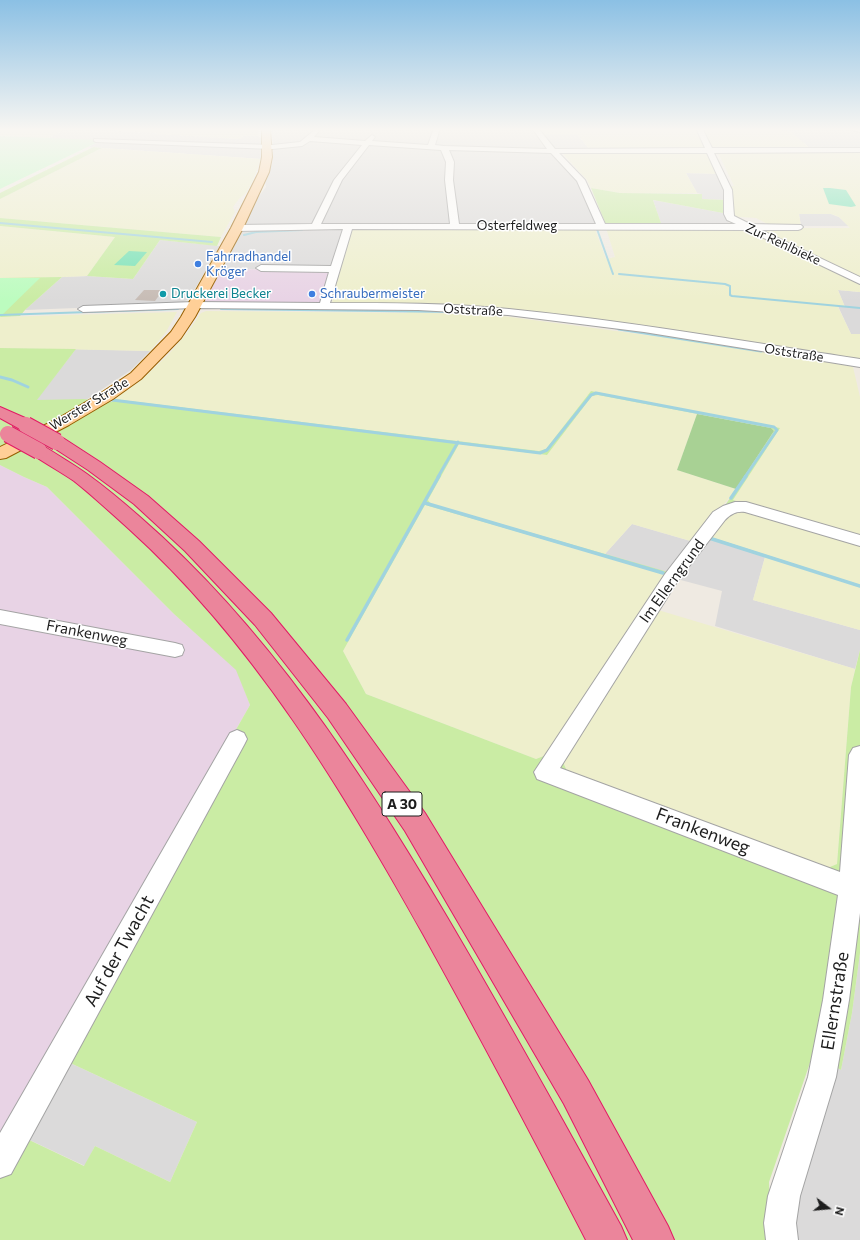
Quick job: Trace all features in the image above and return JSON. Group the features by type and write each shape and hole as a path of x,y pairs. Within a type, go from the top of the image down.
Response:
{"highway":[{"name":"A 30","path":"0,412 26,425 81,478 157,543 202,589 258,655 325,745 389,845 487,1017 607,1240"},
{"name":"A 30","path":"4,432 48,447 94,466 141,500 192,546 263,619 337,711 420,829 576,1092 654,1240"}],"main road":[{"name":"Werster Straße","path":"0,454 101,400 136,376 176,335 237,228 257,186"}],"street":[{"path":"315,227 335,186"},
{"path":"450,186 455,225"},
{"path":"584,186 601,226"},
{"name":"Zur Rehlbieke","path":"726,186 728,190 728,214 730,218 860,281"},
{"name":"Osterfeldweg","path":"237,228 455,225 798,227"},
{"path":"324,306 348,226"},
{"path":"261,268 334,269"},
{"name":"Oststraße","path":"82,309 194,305 324,306 464,309 538,314 859,366"},
{"name":"Im Ellerngrund","path":"545,772 671,578 719,516 727,509 737,506 746,507 860,541"},
{"name":"Frankenweg","path":"0,617 175,650"},
{"name":"Auf der Twacht","path":"0,1163 237,739"},
{"name":"Ellernstraße","path":"782,1240 780,1223 784,1196 822,1077 856,890 860,755"},
{"name":"Frankenweg","path":"545,772 856,890"}],"shaded area":[{"path":"582,186 601,225 346,224 330,270 221,269 256,200 266,187"},
{"path":"693,186 724,186 726,190 726,200 702,199 701,194 697,193"},
{"path":"653,200 723,213 729,223 726,226 662,226"},
{"path":"799,214 831,214 839,217 849,226 801,226"},
{"path":"160,240 220,246 189,299 179,304 25,310 62,277 87,276 133,279"},
{"path":"221,269 330,270 323,300 317,304 202,303"},
{"path":"838,290 860,292 860,334 851,334 838,306 845,307"},
{"path":"76,349 150,351 131,370 86,400 36,400"},
{"path":"0,465 47,487 174,614 237,670 250,705 51,1054 0,1140"},
{"path":"632,524 694,542 668,573 605,554"},
{"path":"710,539 765,557 753,600 860,630 860,650 855,669 715,626 722,591 677,579"},
{"path":"860,953 860,1240 791,1240 792,1200 832,1065 841,1070 852,1013"},
{"path":"51,1054 197,1122 170,1182 95,1146 85,1166 6,1129"}],"green space":[{"path":"0,186 7,186 0,189"},
{"path":"14,186 26,186 0,199 0,193"},
{"path":"26,186 250,186 246,193 233,207 235,212 221,237 0,218 0,199"},
{"path":"590,186 693,186 697,193 620,193 591,188"},
{"path":"724,186 860,186 860,278 758,230 774,228 850,228 839,217 831,214 799,214 801,226 771,226 756,218 725,216 723,213 726,200"},
{"path":"591,188 620,193 702,194 702,199 726,200 723,213 653,200 662,226 606,225"},
{"path":"823,188 846,190 856,206 851,207 829,204"},
{"path":"0,218 221,237 217,246 160,240 133,279 87,276 115,237 0,226"},
{"path":"0,226 115,237 87,276 0,278"},
{"path":"606,228 744,229 860,284 860,292 838,290 845,307 838,307 851,334 860,334 860,360 539,312 416,305 332,303 350,229 595,229 606,259 615,257"},
{"path":"129,251 147,252 135,266 114,265"},
{"path":"62,277 20,316 0,317 0,278"},
{"path":"0,278 40,278 0,317"},
{"path":"206,311 408,312 503,316 706,343 853,367 860,397 860,538 733,500 780,428 591,391 546,450 539,451 114,399 140,381 168,355 187,333 201,313"},
{"path":"177,312 166,332 150,351 0,348 0,317"},
{"path":"0,348 76,349 37,400 83,399 112,402 114,399 539,451 546,449 591,391 780,428 733,500 860,538 742,509 732,511 711,537 860,585 860,587 710,539 677,579 562,760 567,771 825,869 837,864 851,687 860,650 860,953 852,1013 841,1070 813,1054 769,1182 771,1240 0,1240 0,1140 6,1129 84,1166 95,1146 170,1182 197,1122 51,1054 250,705 236,670 174,614 47,487 0,465","holes":["598,395 771,428 774,431 726,504 668,572 431,504 428,500 459,444 547,455 592,396","425,505 667,575 549,754 536,759 366,694 343,651"]},
{"path":"598,395 697,414 677,470 736,489 694,542 632,524 605,554 431,504 428,500 459,444 547,455 592,396"},
{"path":"697,414 771,428 774,431 736,489 677,470"},
{"path":"425,505 667,575 549,754 536,759 366,694 343,651"},
{"path":"742,509 860,545 860,585 711,537 732,511"},
{"path":"765,557 860,587 860,630 753,600"},
{"path":"658,610 855,669 851,687 837,864 825,869 567,771 562,760"}],"building":[{"path":"144,290 163,290 155,301 135,300"}],"waterway":[{"path":"0,223 212,242"},
{"path":"593,228 597,229 613,274"},
{"path":"244,235 256,232 302,230"},
{"path":"619,274 725,284 730,286 730,295 732,296 860,308"},
{"path":"0,315 178,309"},
{"path":"221,309 454,312"},
{"path":"615,328 623,330"},
{"path":"619,329 623,330"},
{"path":"623,330 761,351"},
{"path":"0,377 12,380 28,387"},
{"path":"458,443 540,453 547,450 591,395 596,393 774,427 777,430 745,477"},
{"path":"112,400 458,443"},
{"path":"438,477 458,443"},
{"path":"347,640 439,476"},
{"path":"731,498 746,476"},
{"path":"425,503 663,573"},
{"path":"712,535 709,538 860,586"}],"place":[{"name":"Fahrradhandel Kröger","path":"198,264"},
{"name":"Druckerei Becker","path":"163,294"},
{"name":"Schraubermeister","path":"312,294"}]}
